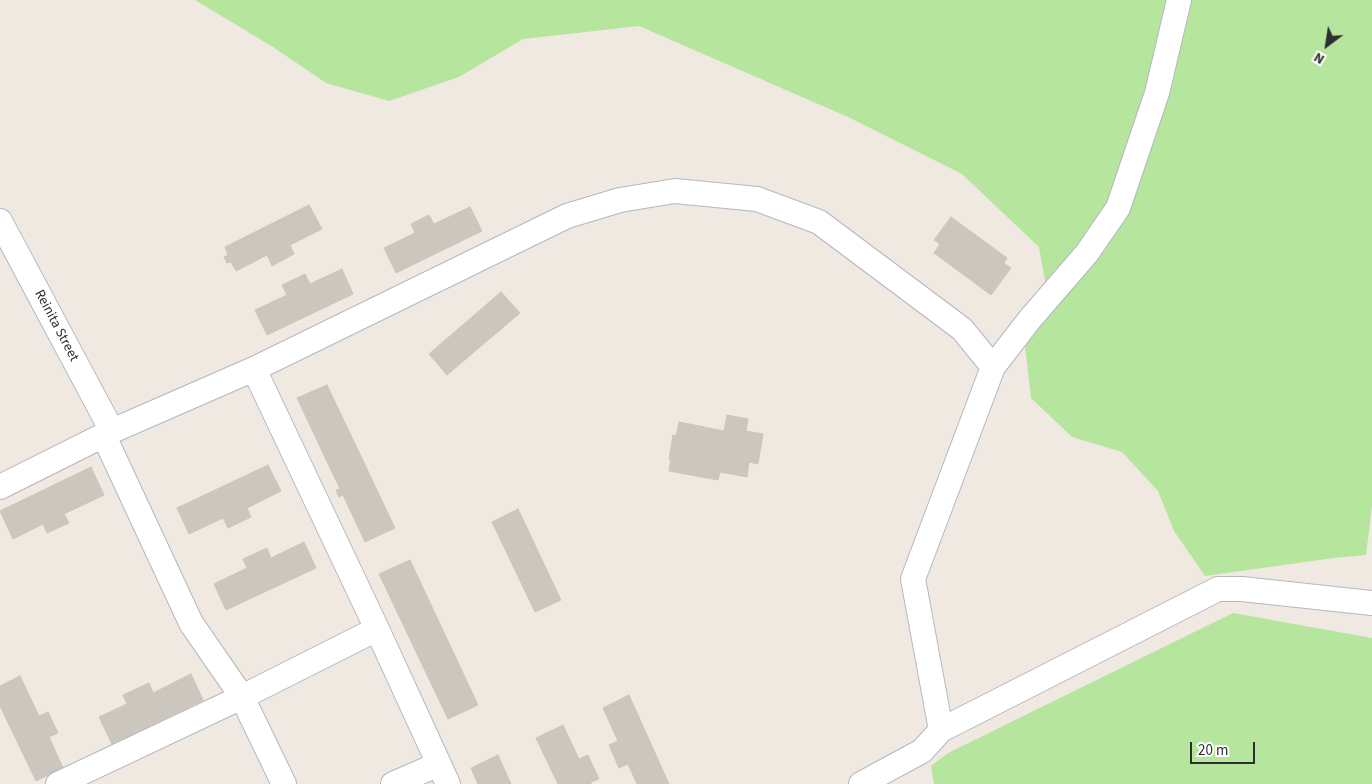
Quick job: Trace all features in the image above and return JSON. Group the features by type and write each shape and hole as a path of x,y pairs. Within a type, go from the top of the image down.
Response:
{"street":[{"path":"941,730 913,580 994,367 1030,319 1087,254 1118,208 1157,93 1179,0"},
{"path":"0,487 108,434 254,369 568,216 620,200 676,191 757,199 818,222 962,329 994,367"},
{"name":"Reinita Street","path":"0,221 108,434 191,622 242,697 284,784"},
{"path":"254,369 377,629 443,774 393,784"},
{"path":"861,784 922,751 941,730 1218,589 1242,589 1372,603"},
{"path":"58,784 242,697 377,629"}],"green space":[{"path":"195,0 1372,0 1372,505 1366,555 1205,576 1174,531 1158,491 1122,452 1072,437 1031,398 1024,337 1046,286 1039,247 962,174 848,117 639,26 523,39 459,77 389,101 326,83 273,47"},
{"path":"1233,613 1372,638 1372,784 934,784 931,766 948,753"}],"building":[{"path":"309,205 322,229 290,245 294,254 272,266 267,255 236,271 231,262 227,263 224,257 228,255 225,247"},
{"path":"470,207 482,231 396,273 384,248 415,233 411,224 429,215 434,224"},
{"path":"951,217 1007,258 1004,263 1011,268 991,295 934,253 940,244 934,240"},
{"path":"342,269 353,294 267,335 255,310 287,295 282,285 305,274 310,284"},
{"path":"501,292 520,313 447,375 429,354"},
{"path":"327,385 395,528 365,542 343,495 339,497 336,490 340,489 297,398"},
{"path":"727,415 748,419 746,431 763,434 758,464 749,462 747,477 720,472 718,480 669,471 673,435 676,436 679,422 724,431"},
{"path":"268,465 281,491 247,508 251,517 228,528 223,518 189,534 177,508"},
{"path":"91,467 104,495 64,514 69,523 47,533 43,524 13,539 0,511"},
{"path":"518,509 561,600 535,612 492,522"},
{"path":"304,542 316,568 226,610 214,584 247,568 243,559 267,548 271,558"},
{"path":"410,560 478,705 448,719 379,574"},
{"path":"191,674 203,700 112,744 99,717 127,704 123,695 149,683 153,693"},
{"path":"20,676 39,716 48,712 58,733 49,737 63,768 36,781 0,706 0,686"},
{"path":"629,695 669,784 637,784 628,764 619,768 609,745 618,741 603,708"},
{"path":"563,725 579,759 588,755 599,779 591,782 591,784 558,784 536,738"},
{"path":"498,755 511,784 478,784 471,768"}]}
